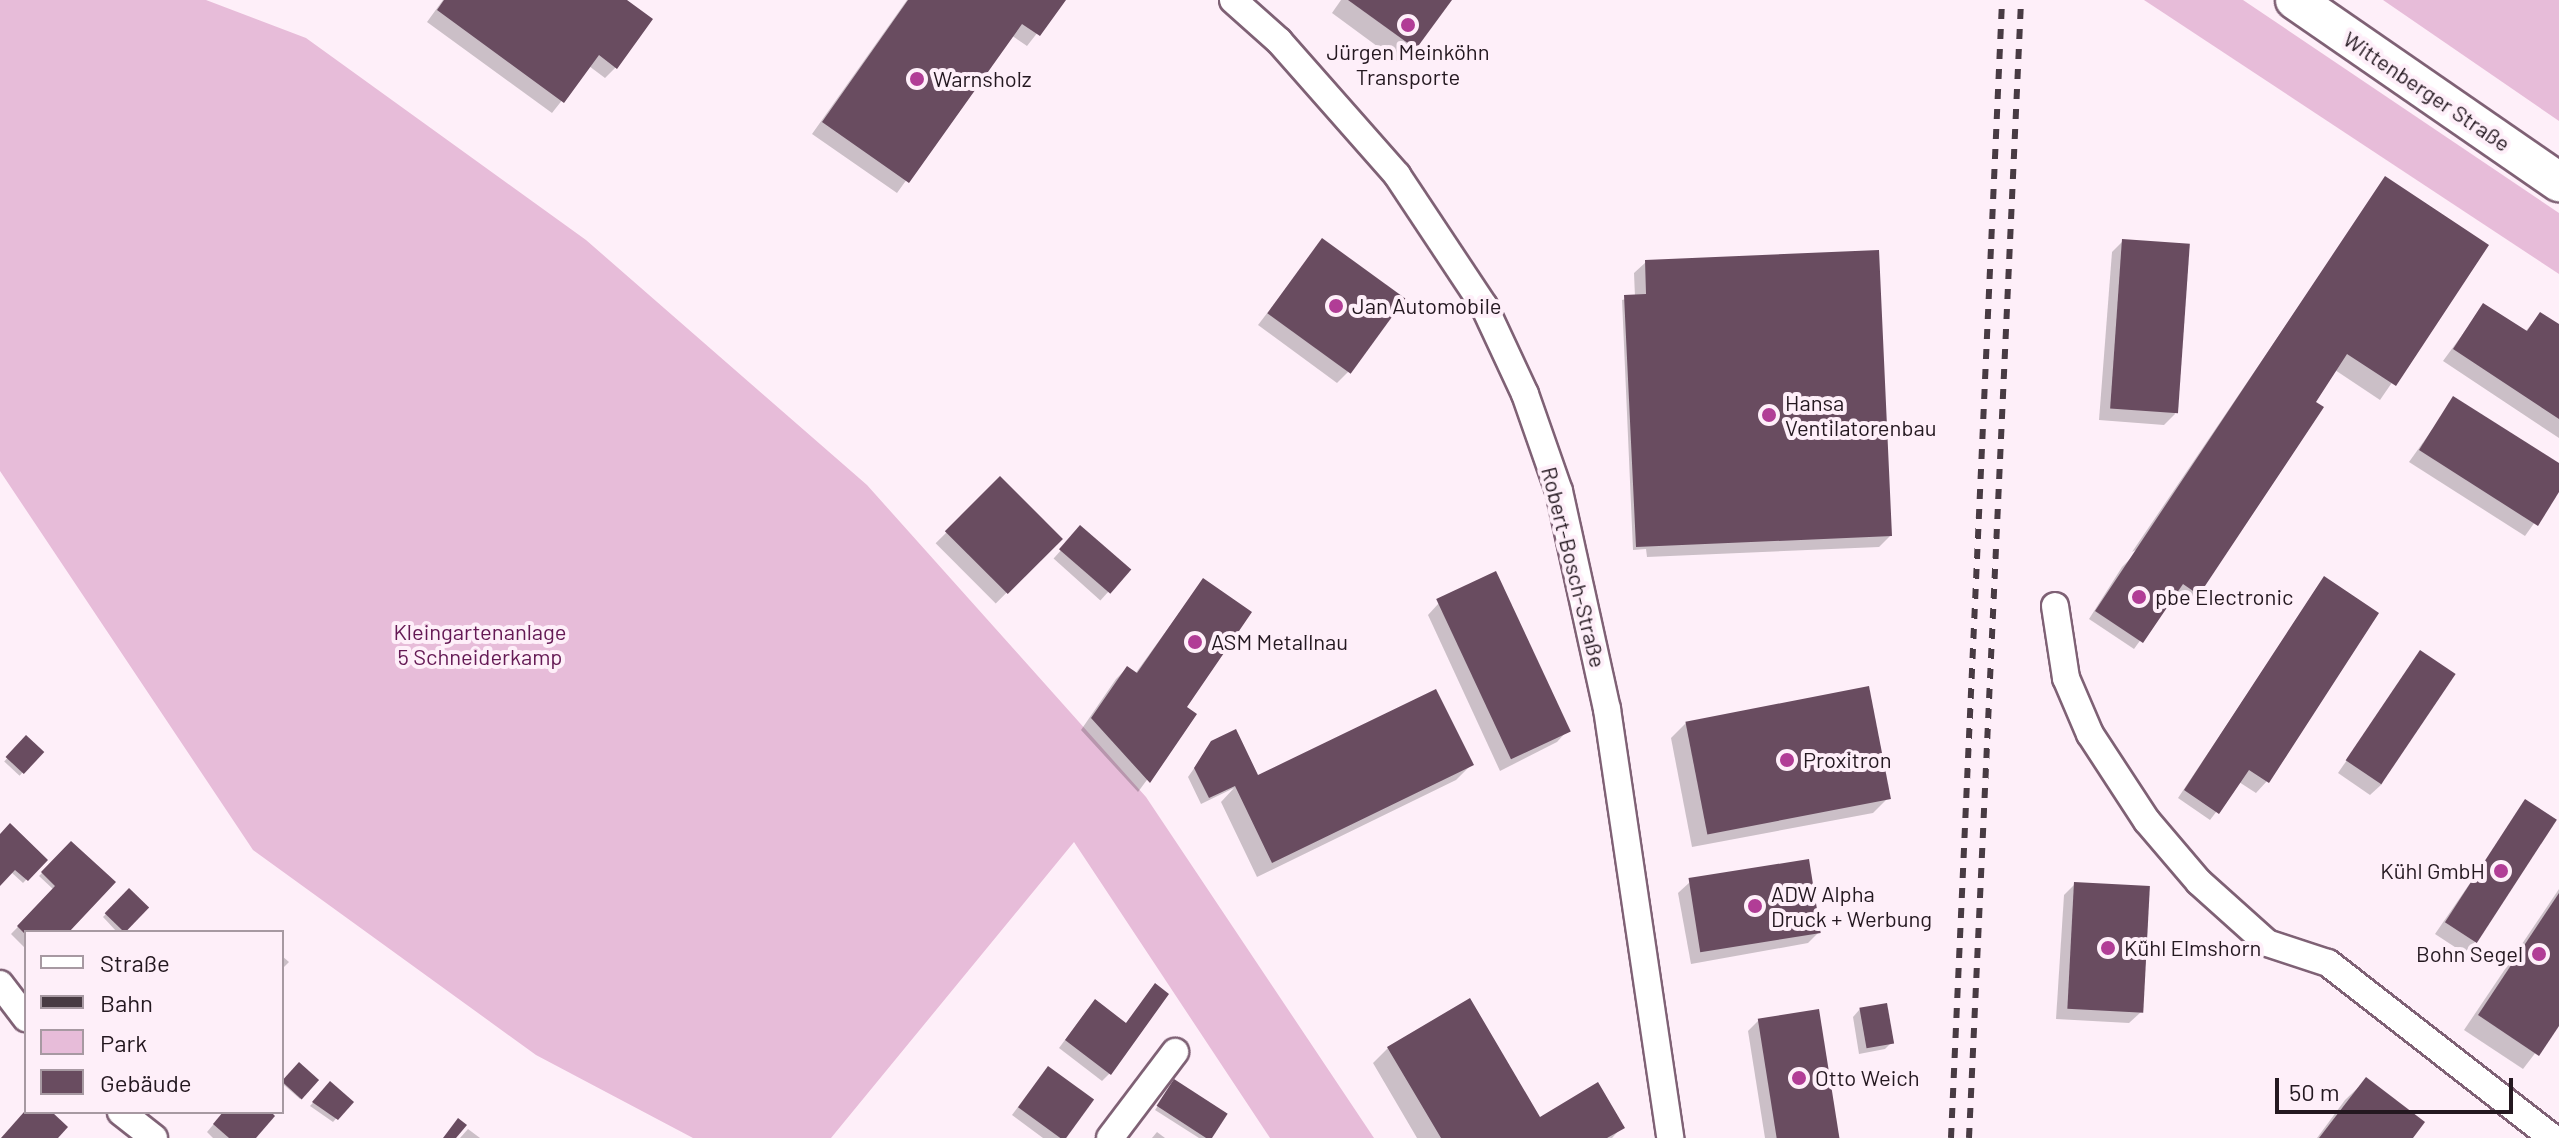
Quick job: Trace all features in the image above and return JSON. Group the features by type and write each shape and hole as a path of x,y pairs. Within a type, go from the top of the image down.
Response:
{"main road":[{"name":"Wittenberger Straße","path":"2295,0 2559,182"}],"street":[{"name":"Robert-Bosch-Straße","path":"1233,0 1288,51 1397,175 1484,306 1525,394 1559,491 1607,709 1670,1138"},
{"path":"2055,606 2066,678 2090,734 2147,821 2199,882 2267,943 2328,963 2553,1138"},
{"path":"0,984 24,1015"},
{"path":"1110,1138 1175,1052"},
{"path":"124,1114 154,1138"}],"green space":[{"name":"Kleingartenanlage 5 Schneiderkamp","path":"0,0 206,0 306,38 586,240 867,485 1146,797 1374,1138 1270,1138 1074,842 831,1138 693,1138 536,1055 253,850 0,471"},
{"path":"2144,0 2243,0 2559,213 2559,274"},
{"path":"2383,0 2559,0 2559,121"}],"building":[{"path":"444,0 627,0 653,19 617,69 599,55 564,103 437,10"},
{"name":"Warnsholz","path":"908,0 1066,0 1040,36 1022,24 909,183 822,122"},
{"name":"Jürgen Meinköhn Transporte","path":"1348,0 1452,0 1416,49"},
{"path":"2385,176 2489,245 2396,386 2347,354 2316,402 2324,407 2199,595 2183,584 2143,643 2095,611"},
{"name":"Jan Automobile","path":"1322,238 1405,299 1351,374 1267,313"},
{"path":"2122,239 2190,244 2178,413 2110,409"},
{"name":"Hansa Ventilatorenbau","path":"1879,250 1892,536 1636,547 1624,295 1646,294 1645,260"},
{"path":"2483,303 2527,331 2540,312 2559,324 2559,419 2453,349"},
{"path":"2453,396 2559,463 2559,492 2538,526 2419,450"},
{"path":"1000,476 1063,539 1008,594 945,531"},
{"path":"1080,525 1131,570 1110,594 1059,549"},
{"path":"1496,571 1571,731 1511,759 1436,599"},
{"path":"2324,576 2379,613 2269,783 2249,770 2219,814 2184,790"},
{"path":"1203,578 1252,612 1187,707 1197,714 1150,783 1091,718 1127,666 1137,673"},
{"path":"2420,650 2456,674 2381,784 2346,760"},
{"name":"Proxitron","path":"1869,686 1891,799 1707,835 1685,722"},
{"path":"1436,689 1474,765 1272,863 1235,786 1209,798 1194,768 1211,741 1236,729 1258,775"},
{"path":"26,735 44,752 24,774 6,757"},
{"name":"Kühl GmbH","path":"2525,799 2557,820 2477,943 2445,922"},
{"path":"10,823 48,860 28,881 15,870 0,886 0,834"},
{"path":"71,841 116,882 71,930 24,930 24,933 17,926 55,886 41,872"},
{"name":"ADW Alpha Druck + Werbung","path":"1809,859 1821,933 1700,952 1689,878"},
{"name":"Kühl Elmshorn","path":"2074,882 2150,886 2143,1013 2067,1009"},
{"path":"129,888 149,907 127,930 122,930 105,913"},
{"name":"Bohn Segel","path":"2559,893 2559,1026 2539,1056 2478,1015"},
{"path":"1155,983 1169,994 1111,1075 1065,1040 1095,999 1126,1023"},
{"path":"1470,998 1540,1117 1598,1082 1625,1128 1607,1138 1441,1138 1387,1047"},
{"path":"1887,1003 1894,1043 1867,1048 1859,1008"},
{"name":"Otto Weich","path":"1819,1009 1839,1138 1777,1138 1758,1019"},
{"path":"299,1062 319,1080 302,1099 284,1083 284,1079"},
{"path":"1048,1066 1094,1100 1066,1138 1060,1138 1018,1107"},
{"path":"2366,1077 2425,1122 2413,1138 2319,1138"},
{"path":"1174,1079 1228,1114 1212,1138 1206,1138 1157,1106"},
{"path":"330,1081 354,1102 338,1120 312,1102"},
{"path":"24,1112 54,1114 68,1127 58,1138 1,1138"},
{"path":"221,1114 275,1116 256,1138 229,1138 213,1124"},
{"path":"458,1118 467,1125 456,1138 443,1138"}],"railway":[{"path":"1951,1138 2002,0"},
{"path":"1969,1138 2021,0"}],"place":[{"name":"Jürgen Meinköhn Transporte","path":"1408,25"},
{"name":"Warnsholz","path":"917,79"},
{"name":"Jan Automobile","path":"1336,306"},
{"name":"Hansa Ventilatorenbau","path":"1769,415"},
{"name":"pbe Electronic","path":"2139,597"},
{"name":"ASM Metallnau","path":"1195,642"},
{"name":"Proxitron","path":"1787,760"},
{"name":"Kühl GmbH","path":"2501,871"},
{"name":"ADW Alpha Druck + Werbung","path":"1755,906"},
{"name":"Kühl Elmshorn","path":"2108,948"},
{"name":"Bohn Segel","path":"2539,954"},
{"name":"Otto Weich","path":"1799,1078"}]}
